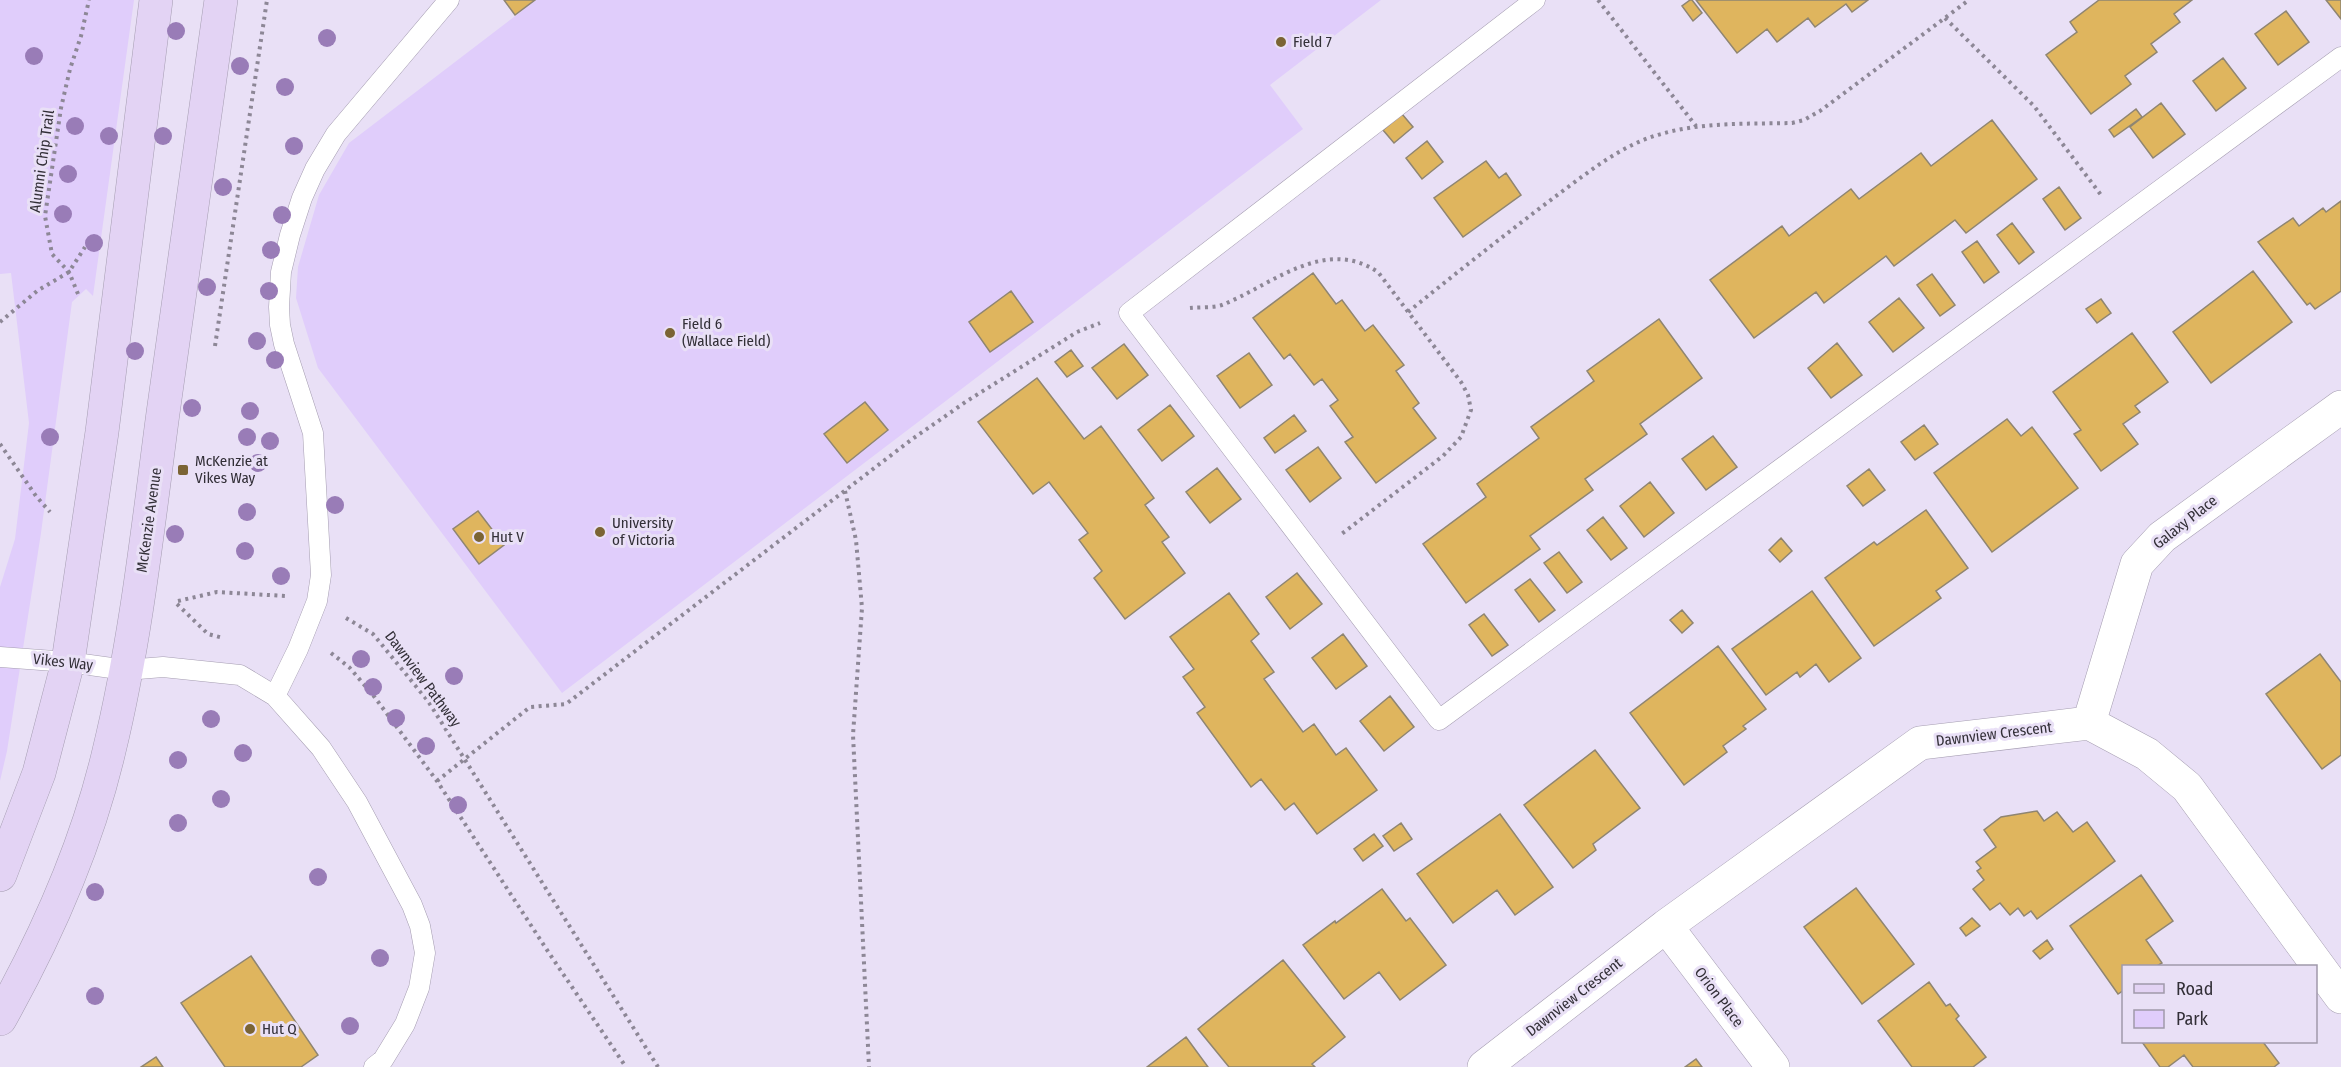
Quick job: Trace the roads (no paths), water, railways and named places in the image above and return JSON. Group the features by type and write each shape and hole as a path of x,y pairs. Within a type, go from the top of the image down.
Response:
{"main road":[{"path":"0,875 39,773 68,662 102,432 156,0"},
{"name":"McKenzie Avenue","path":"0,1019 38,949 64,889 88,824 109,752 126,670 144,558 221,0"}],"street":[{"name":"Galaxy Place","path":"2089,723 2137,564 2162,537 2341,407"},
{"name":"Dawnview Crescent","path":"1484,1067 1666,926 1920,742 2089,723"},
{"path":"2089,723 2147,754 2187,787 2341,997"},
{"name":"Orion Place","path":"1666,926 1773,1067"}],"lane":[{"path":"275,696 298,649 317,601 321,575 314,443 280,325 281,272 290,235 302,198 320,160 336,134 448,0"},
{"path":"1535,0 1129,313 1439,720 2341,57"},
{"name":"Vikes Way","path":"0,657 68,662 126,670 163,667 240,675 275,696 321,748 357,802 412,905 420,926 424,952 419,988 405,1024 383,1060 374,1067"}],"place":[{"name":"Field 7","path":"1281,42"},
{"name":"Field 6 (Wallace Field)","path":"670,333"},
{"name":"McKenzie at Vikes Way","path":"183,470"},
{"name":"University of Victoria","path":"600,532"},
{"name":"Hut V","path":"479,537"},
{"name":"Hut Q","path":"250,1029"}]}
